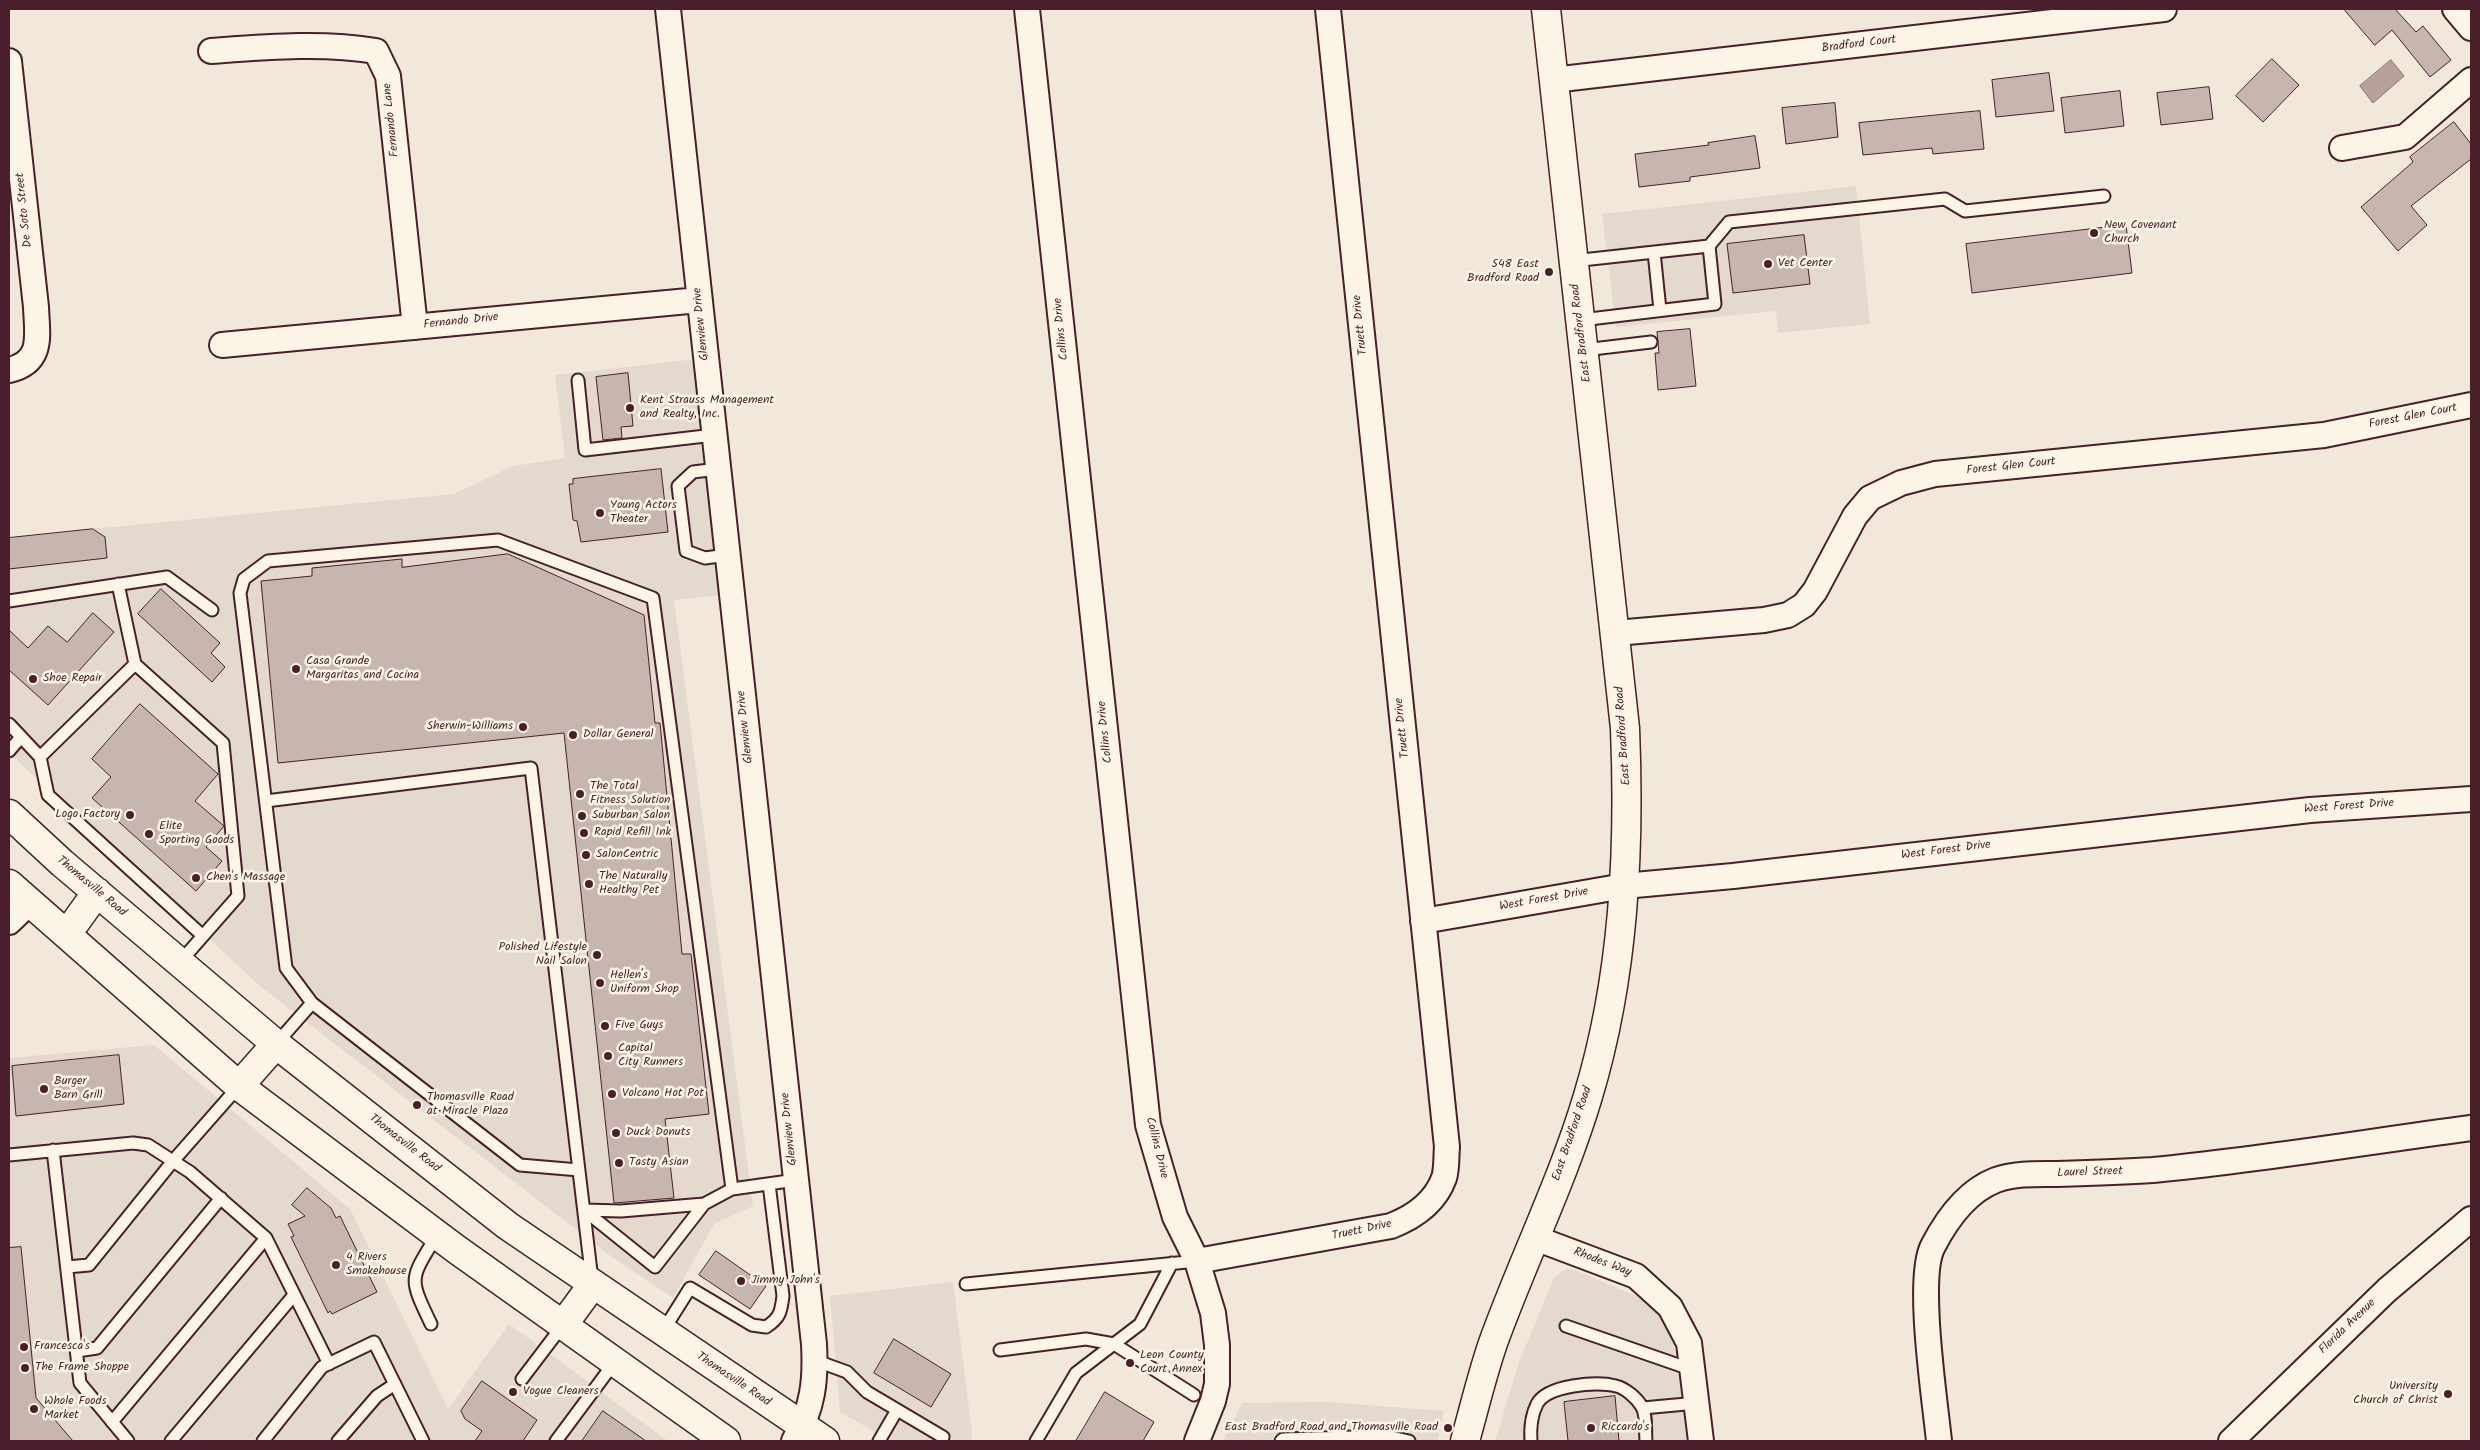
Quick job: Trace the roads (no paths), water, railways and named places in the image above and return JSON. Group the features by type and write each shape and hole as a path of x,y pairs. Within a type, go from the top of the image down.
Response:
{"main road":[{"name":"East Bradford Road","path":"1465,1441 1493,1344 1536,1238 1588,1096 1614,972 1624,886 1628,789 1625,728 1546,9"},
{"name":"Thomasville Road","path":"9,814 97,892 276,1044 508,1226 663,1331 798,1434 825,1441"},
{"path":"9,884 239,1086 437,1235 726,1441"},
{"path":"67,934 97,892"},
{"path":"239,1086 276,1044"},
{"path":"563,1325 593,1284"}],"street":[{"name":"Glenview Drive","path":"668,9 814,1360 815,1378 812,1397 798,1434"},
{"name":"Collins Drive","path":"1027,9 1148,1125 1175,1217 1197,1261 1213,1313 1217,1384 1202,1440"},
{"name":"Truett Drive","path":"1197,1261 1391,1226 1412,1217 1428,1204 1444,1178 1447,1147 1328,9"},
{"name":"Bradford Court","path":"1553,80 2164,9"},
{"path":"2455,9 2471,28"},
{"name":"Fernando Lane","path":"211,51 271,46 347,46 376,51 388,76 415,327"},
{"name":"De Soto Street","path":"9,61 36,307 37,341 32,358 19,368 9,370"},
{"path":"2342,148 2405,137 2471,80"},
{"name":"Fernando Drive","path":"222,345 700,300"},
{"name":"Forest Glen Court","path":"1616,633 1764,620 1788,615 1804,605 1815,591 1854,516 1870,498 1901,483 1935,474 2324,435 2471,405"},
{"name":"West Forest Drive","path":"1423,921 1624,886 1733,876 2310,810 2471,799"},
{"path":"9,922 30,902"},
{"name":"Laurel Street","path":"1939,1441 1926,1283 1932,1248 1953,1214 1970,1194 1996,1180 2023,1175 2139,1171 2237,1162 2337,1145 2471,1128"},
{"name":"Florida Avenue","path":"2231,1441 2387,1290 2471,1219"},
{"name":"Rhodes Way","path":"1536,1238 1636,1276 1670,1307 1689,1343 1701,1441"}],"lane":[{"path":"1573,261 1708,246 1730,222 1944,198 1965,211 2104,196"},
{"path":"1581,320 1715,304 1708,246"},
{"path":"1654,252 1660,310"},
{"path":"1584,350 1651,342"},
{"path":"578,380 585,450 714,435"},
{"path":"718,469 693,472 678,486 686,552 706,558 728,556"},
{"path":"579,1170 520,1165 312,1003 286,968 240,593 244,579 268,561 498,540 653,598 732,1189"},
{"path":"9,601 167,577 212,610"},
{"path":"118,584 135,664 223,743 238,896 180,962"},
{"path":"40,757 135,664"},
{"path":"9,724 40,757 48,795 203,936"},
{"path":"9,751 21,737"},
{"path":"266,801 531,768 593,1284"},
{"path":"276,1044 312,1003"},
{"path":"67,1267 89,1265 173,1161 239,1086"},
{"path":"9,1155 133,1143 148,1145 190,1172 266,1238 329,1364"},
{"path":"53,1150 80,1382 128,1441"},
{"path":"584,1210 621,1211 704,1204 732,1189 796,1180"},
{"path":"663,1331 690,1288 752,1325 766,1327 777,1320 781,1314 783,1296 769,1184"},
{"path":"76,1351 98,1348 221,1198"},
{"path":"584,1210 655,1267 704,1204"},
{"path":"431,1324 414,1283 415,1272 437,1235"},
{"path":"112,1422 266,1238"},
{"path":"966,1284 1197,1261"},
{"path":"1036,1441 1076,1373 1140,1324 1172,1263"},
{"path":"171,1441 294,1295"},
{"path":"522,1379 563,1325"},
{"path":"1566,1326 1692,1370"},
{"path":"1000,1350 1086,1339 1114,1344 1194,1395"},
{"path":"263,1441 322,1367 374,1342 423,1441"},
{"path":"814,1360 847,1372 867,1392 943,1437 942,1441"},
{"path":"556,1441 614,1363"},
{"path":"1532,1441 1530,1426 1537,1403 1546,1394 1594,1383 1617,1386 1634,1397 1643,1408 1646,1441"},
{"path":"338,1441 377,1396 395,1384"},
{"path":"1643,1408 1697,1403"},
{"path":"879,1441 898,1410"},
{"path":"1281,1441 1283,1439 1387,1436 1403,1440"}],"place":[{"name":"New Covenant Church","path":"2094,233"},
{"name":"Vet Center","path":"1768,264"},
{"name":"548 East Bradford Road","path":"1549,272"},
{"name":"Kent Strauss Management and Realty, Inc.","path":"630,408"},
{"name":"Young Actors Theater","path":"600,513"},
{"name":"Casa Grande Margaritas and Cocina","path":"296,669"},
{"name":"Shoe Repair","path":"33,679"},
{"name":"Sherwin-Williams","path":"523,727"},
{"name":"Dollar General","path":"573,735"},
{"name":"The Total Fitness Solution","path":"580,794"},
{"name":"Logo Factory","path":"130,815"},
{"name":"Suburban Salon","path":"582,816"},
{"name":"Rapid Refill Ink","path":"584,833"},
{"name":"Elite Sporting Goods","path":"149,834"},
{"name":"SalonCentric","path":"586,855"},
{"name":"Chen's Massage","path":"196,878"},
{"name":"The Naturally Healthy Pet","path":"589,884"},
{"name":"Polished Lifestyle Nail Salon","path":"597,955"},
{"name":"Hellen's Uniform Shop","path":"600,983"},
{"name":"Five Guys","path":"605,1026"},
{"name":"Capital City Runners","path":"608,1056"},
{"name":"Burger Barn Grill","path":"44,1089"},
{"name":"Volcano Hot Pot","path":"612,1094"},
{"name":"Thomasville Road at Miracle Plaza","path":"417,1105"},
{"name":"Duck Donuts","path":"616,1133"},
{"name":"Tasty Asian","path":"619,1163"},
{"name":"4 Rivers Smokehouse","path":"336,1265"},
{"name":"Jimmy John's","path":"741,1281"},
{"name":"Francesca's","path":"24,1347"},
{"name":"Leon County Court Annex","path":"1130,1363"},
{"name":"The Frame Shoppe","path":"25,1368"},
{"name":"Vogue Cleaners","path":"513,1392"},
{"name":"University Church of Christ","path":"2448,1394"},
{"name":"Whole Foods Market","path":"34,1409"},
{"name":"East Bradford Road and Thomasville Road","path":"1448,1428"},
{"name":"Riccardo's","path":"1591,1428"}]}
